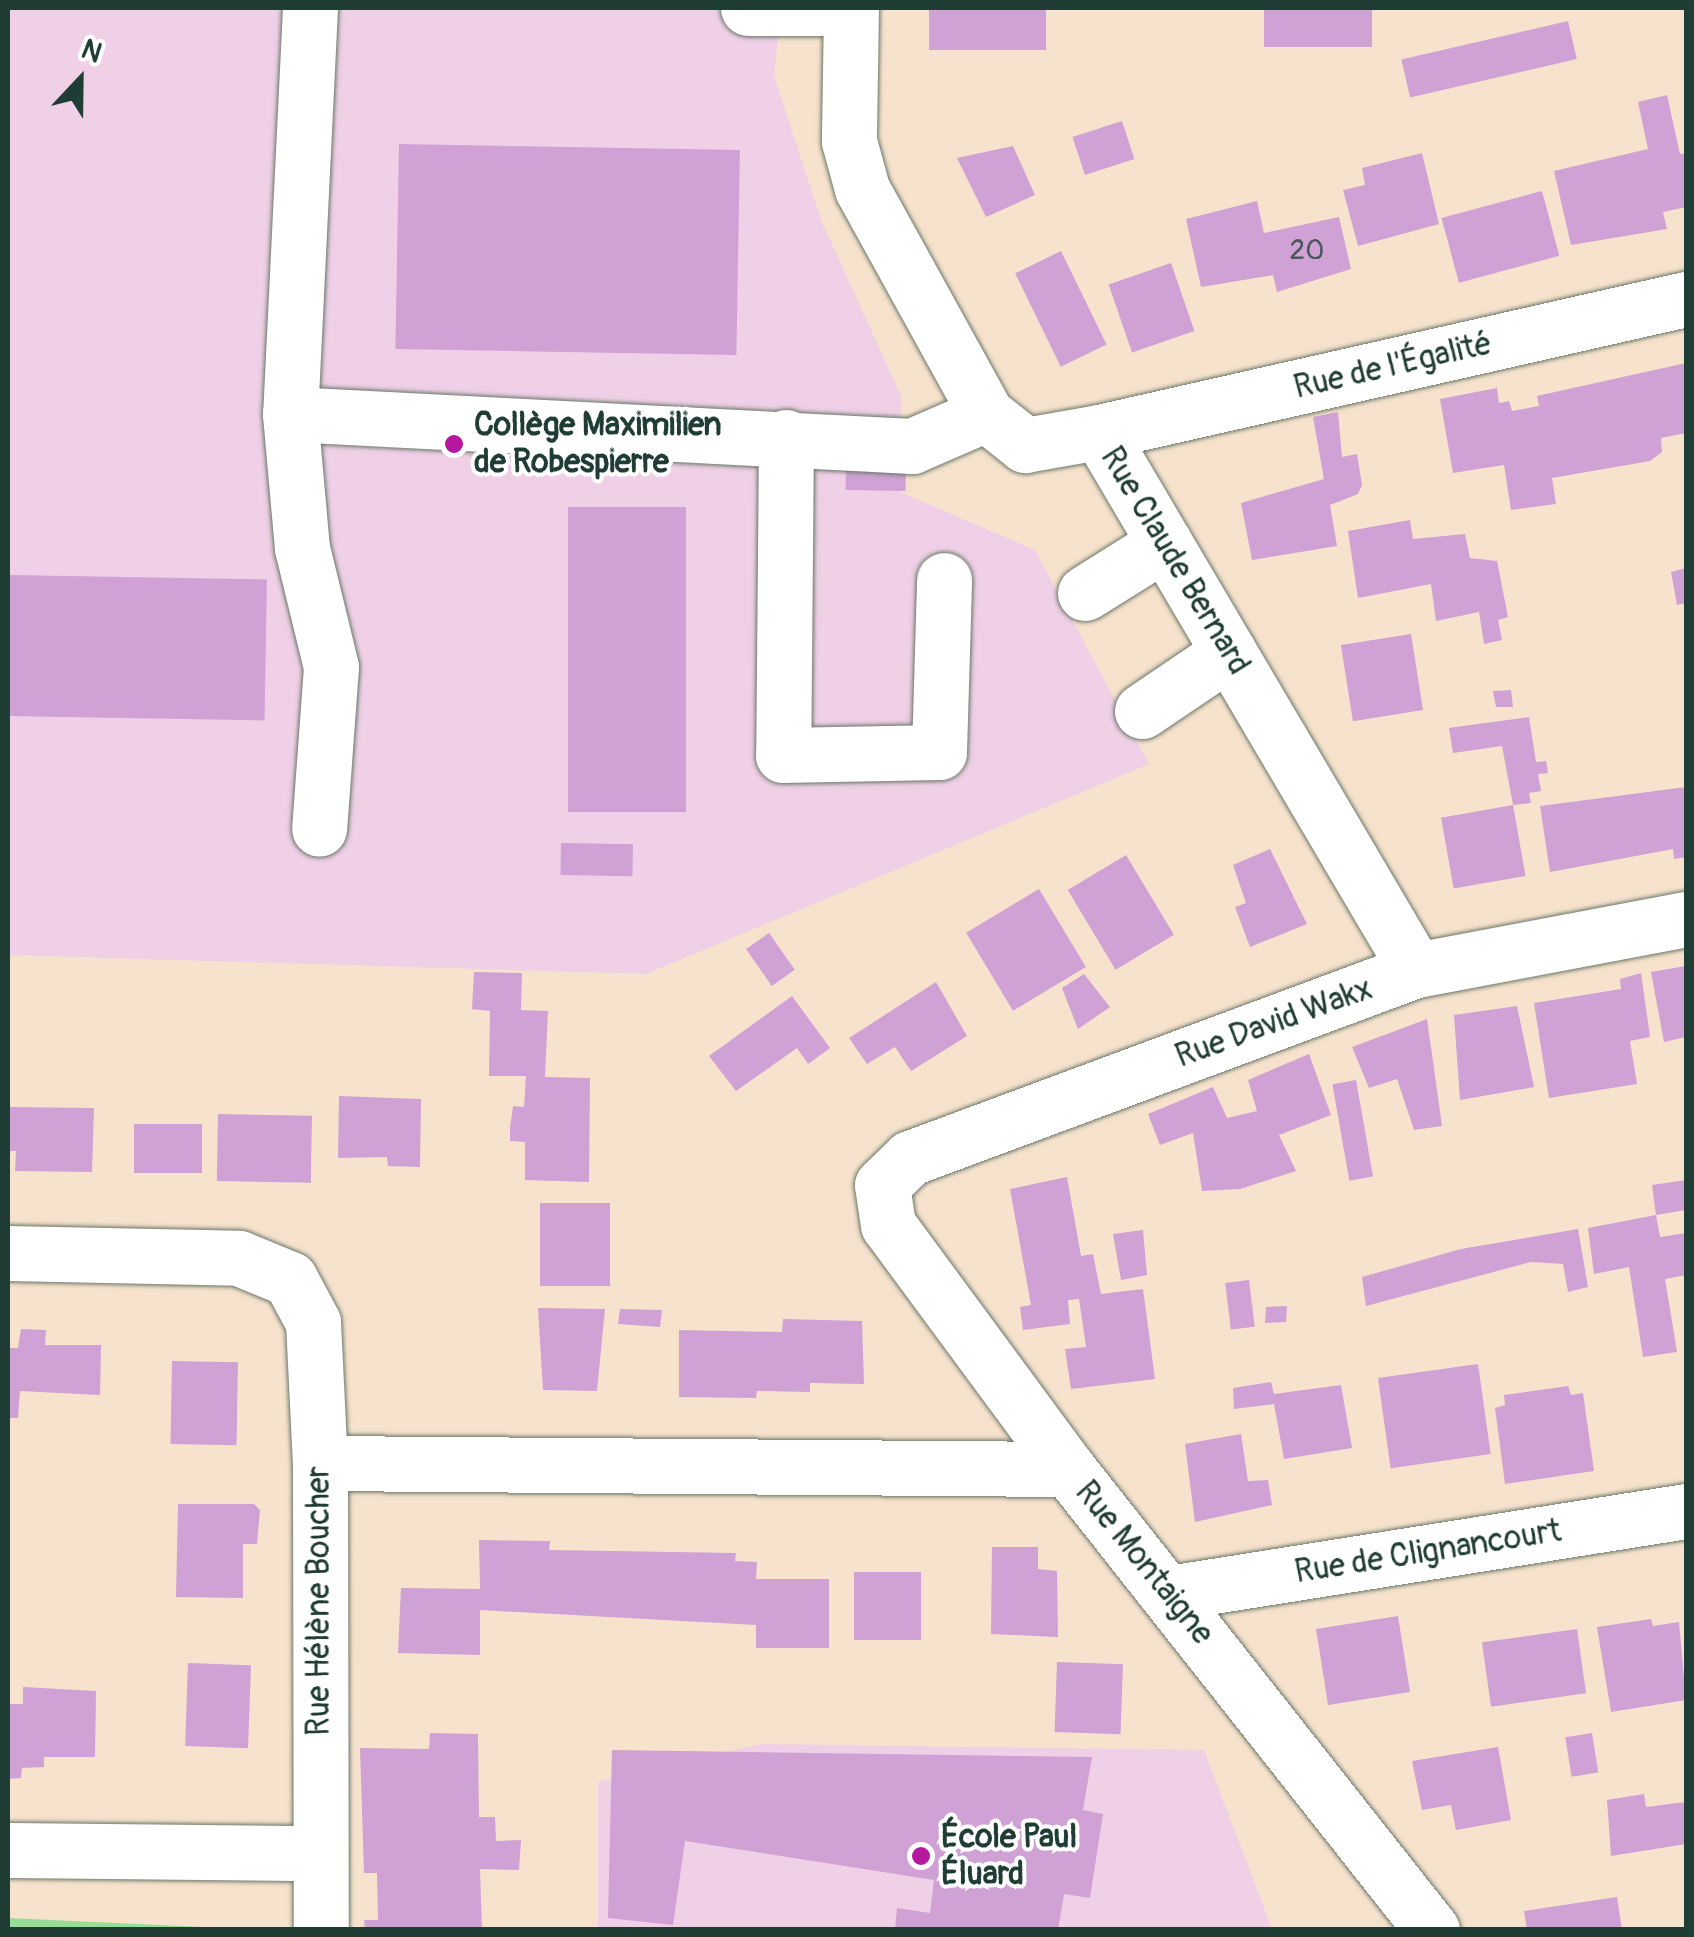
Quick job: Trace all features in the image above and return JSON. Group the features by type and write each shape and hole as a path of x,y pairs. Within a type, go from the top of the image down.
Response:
{"street":[{"path":"310,8 290,414 302,548 331,667 320,829"},
{"path":"748,8 820,8"},
{"name":"Rue Claude Bernard","path":"850,8 849,141 862,189 986,414 1025,445 1100,432 1416,970"},
{"name":"Rue de l'Égalité","path":"1100,432 1686,299"},
{"path":"290,414 912,446 986,414"},
{"path":"786,437 783,755 939,752 944,580"},
{"path":"1085,594 1165,542"},
{"path":"1142,711 1229,652"},
{"name":"Rue David Wakx","path":"882,1185 910,1158 1416,970 1686,919"},
{"name":"Rue Montaigne","path":"882,1185 888,1224 1068,1470 1170,1593 1432,1930"},
{"name":"Rue Hélène Boucher","path":"8,1253 239,1258 290,1280 313,1322 320,1462 320,1930"},
{"path":"320,1462 1068,1470"},
{"name":"Rue de Clignancourt","path":"1170,1593 1686,1511"},
{"path":"8,1850 317,1852"}],"shaded area":[{"name":"Collège Maximilien de Robespierre","path":"8,8 781,8 774,76 822,222 901,396 900,492 1035,550 1149,764 646,974 8,955"},
{"name":"École Paul Éluard","path":"761,1744 1204,1750 1272,1929 598,1930 598,1782"}],"green space":[{"path":"8,1918 248,1929 8,1930"}],"building":[{"path":"929,8 1046,8 1046,50 929,50"},
{"path":"1264,8 1372,8 1372,47 1264,47"},
{"path":"1568,21 1577,59 1410,97 1401,59"},
{"path":"1667,95 1680,154 1686,153 1686,207 1663,212 1667,229 1571,245 1554,171 1648,149 1638,102"},
{"path":"1122,121 1134,159 1085,175 1073,137"},
{"path":"399,144 740,150 736,355 395,349"},
{"path":"1013,146 1035,195 986,217 957,158"},
{"path":"1422,153 1439,224 1358,246 1343,190 1365,185 1362,168"},
{"path":"1542,191 1559,256 1459,283 1442,218"},
{"path":"1257,201 1264,233 1339,217 1351,269 1277,292 1273,275 1201,287 1186,219"},
{"path":"1061,251 1107,344 1061,367 1015,273"},
{"path":"1171,263 1194,331 1132,353 1109,284"},
{"path":"1686,363 1686,433 1661,438 1662,452 1650,461 1552,478 1556,504 1511,510 1504,465 1453,473 1440,399 1497,388 1499,403 1509,401 1512,411 1539,406 1537,396"},
{"path":"1338,412 1342,457 1357,454 1362,485 1358,494 1330,505 1337,546 1252,560 1241,503 1324,479 1313,417"},
{"path":"846,464 906,465 906,491 846,490"},
{"path":"568,507 686,507 686,812 568,812"},
{"path":"1410,520 1413,539 1465,534 1470,558 1497,561 1508,617 1498,620 1502,640 1484,644 1479,612 1436,621 1431,584 1358,598 1348,531"},
{"path":"1686,568 1686,603 1677,605 1671,572"},
{"path":"8,575 267,580 264,720 8,716"},
{"path":"1411,634 1423,710 1353,721 1341,645"},
{"path":"1511,690 1513,707 1496,707 1493,691"},
{"path":"1529,717 1536,762 1546,761 1548,773 1538,774 1541,791 1529,793 1531,803 1513,805 1502,746 1453,753 1449,728"},
{"path":"1686,787 1686,857 1674,859 1673,849 1550,872 1540,806"},
{"path":"1513,805 1526,876 1454,889 1441,818"},
{"path":"561,843 633,844 632,876 560,875"},
{"path":"1270,849 1307,924 1250,947 1235,907 1246,903 1233,865"},
{"path":"1126,855 1174,935 1116,970 1068,890"},
{"path":"1039,889 1086,967 1013,1011 966,933"},
{"path":"769,933 795,970 772,986 746,949"},
{"path":"1686,966 1686,1037 1664,1042 1651,972"},
{"path":"474,972 522,973 521,1010 548,1011 545,1077 590,1078 589,1182 525,1180 525,1142 510,1141 510,1128 513,1106 524,1107 526,1076 489,1076 490,1011 472,1009"},
{"path":"1641,973 1650,1037 1630,1041 1637,1084 1549,1098 1534,1003 1621,989 1620,979"},
{"path":"1084,974 1110,1007 1078,1029 1062,988"},
{"path":"936,982 967,1036 911,1071 895,1047 867,1064 849,1038"},
{"path":"792,996 830,1048 808,1064 797,1048 736,1091 709,1056"},
{"path":"1517,1006 1534,1087 1460,1100 1454,1015"},
{"path":"1427,1019 1442,1126 1414,1130 1397,1079 1369,1088 1352,1047"},
{"path":"1309,1054 1331,1115 1279,1135 1296,1171 1240,1189 1202,1191 1193,1133 1160,1145 1148,1114 1213,1087 1227,1118 1257,1111 1248,1080"},
{"path":"1356,1080 1373,1177 1349,1181 1332,1084"},
{"path":"339,1096 421,1099 420,1167 388,1166 387,1157 338,1158"},
{"path":"8,1107 94,1108 92,1172 15,1171 16,1151 8,1151"},
{"path":"218,1114 312,1116 311,1183 217,1181"},
{"path":"134,1124 202,1124 202,1173 134,1173"},
{"path":"1067,1177 1081,1256 1093,1254 1101,1294 1143,1289 1155,1379 1071,1389 1065,1349 1086,1347 1079,1299 1068,1300 1070,1324 1023,1330 1020,1307 1031,1305 1010,1189"},
{"path":"1686,1180 1686,1210 1656,1215 1652,1185"},
{"path":"540,1203 610,1203 610,1286 540,1286"},
{"path":"1656,1215 1660,1237 1686,1233 1686,1275 1665,1279 1677,1352 1643,1357 1629,1267 1594,1274 1588,1228"},
{"path":"1578,1229 1588,1287 1568,1292 1563,1264 1531,1262 1366,1306 1362,1277 1461,1249"},
{"path":"1143,1230 1147,1275 1121,1280 1113,1234"},
{"path":"1249,1280 1255,1327 1231,1330 1225,1283"},
{"path":"1287,1306 1286,1322 1265,1323 1266,1307"},
{"path":"538,1308 605,1309 597,1391 543,1390"},
{"path":"620,1309 662,1310 660,1327 618,1324"},
{"path":"783,1319 862,1321 864,1384 810,1383 810,1392 757,1391 756,1398 679,1397 679,1330 782,1332"},
{"path":"21,1329 46,1330 45,1345 101,1345 100,1395 20,1391 18,1418 8,1418 8,1348 18,1348"},
{"path":"172,1361 238,1362 237,1445 171,1444"},
{"path":"1478,1364 1491,1454 1391,1468 1378,1378"},
{"path":"1271,1382 1274,1394 1341,1385 1352,1448 1284,1459 1274,1404 1234,1409 1233,1388"},
{"path":"1568,1386 1571,1395 1583,1393 1594,1471 1505,1484 1495,1408 1505,1405 1504,1395"},
{"path":"1241,1434 1248,1481 1268,1480 1272,1505 1195,1522 1185,1444"},
{"path":"178,1504 254,1504 260,1510 257,1544 243,1544 243,1598 176,1597"},
{"path":"479,1540 550,1541 549,1550 736,1553 735,1561 757,1562 756,1579 829,1579 829,1648 756,1648 756,1625 480,1610 480,1655 398,1653 401,1588 480,1589"},
{"path":"992,1547 1038,1547 1038,1569 1057,1571 1058,1637 991,1634"},
{"path":"854,1572 921,1572 921,1640 854,1640"},
{"path":"1398,1616 1410,1692 1328,1705 1316,1629"},
{"path":"1651,1619 1653,1626 1679,1622 1686,1700 1611,1712 1597,1627"},
{"path":"1577,1629 1586,1693 1491,1707 1482,1642"},
{"path":"1057,1662 1123,1664 1121,1734 1055,1732"},
{"path":"188,1663 251,1665 248,1748 185,1746"},
{"path":"23,1687 96,1691 95,1757 44,1757 44,1767 22,1768 21,1778 8,1779 8,1704 23,1704"},
{"path":"430,1733 478,1734 479,1817 495,1817 496,1841 521,1840 519,1870 480,1869 482,1930 365,1930 364,1920 378,1920 377,1873 364,1873 360,1748 429,1749"},
{"path":"1592,1733 1598,1773 1572,1777 1565,1737"},
{"path":"1498,1747 1511,1820 1456,1830 1451,1805 1422,1810 1412,1761"},
{"path":"612,1750 1092,1757 1083,1810 1103,1814 1090,1898 1064,1894 1058,1930 895,1930 897,1908 930,1913 934,1880 685,1841 673,1925 608,1918"},
{"path":"1644,1794 1646,1807 1686,1802 1686,1844 1611,1856 1607,1800"},
{"path":"1617,1897 1622,1930 1527,1930 1524,1911"}],"place":[{"name":"Collège Maximilien de Robespierre","path":"454,444"},
{"name":"École Paul Éluard","path":"921,1856"}]}
